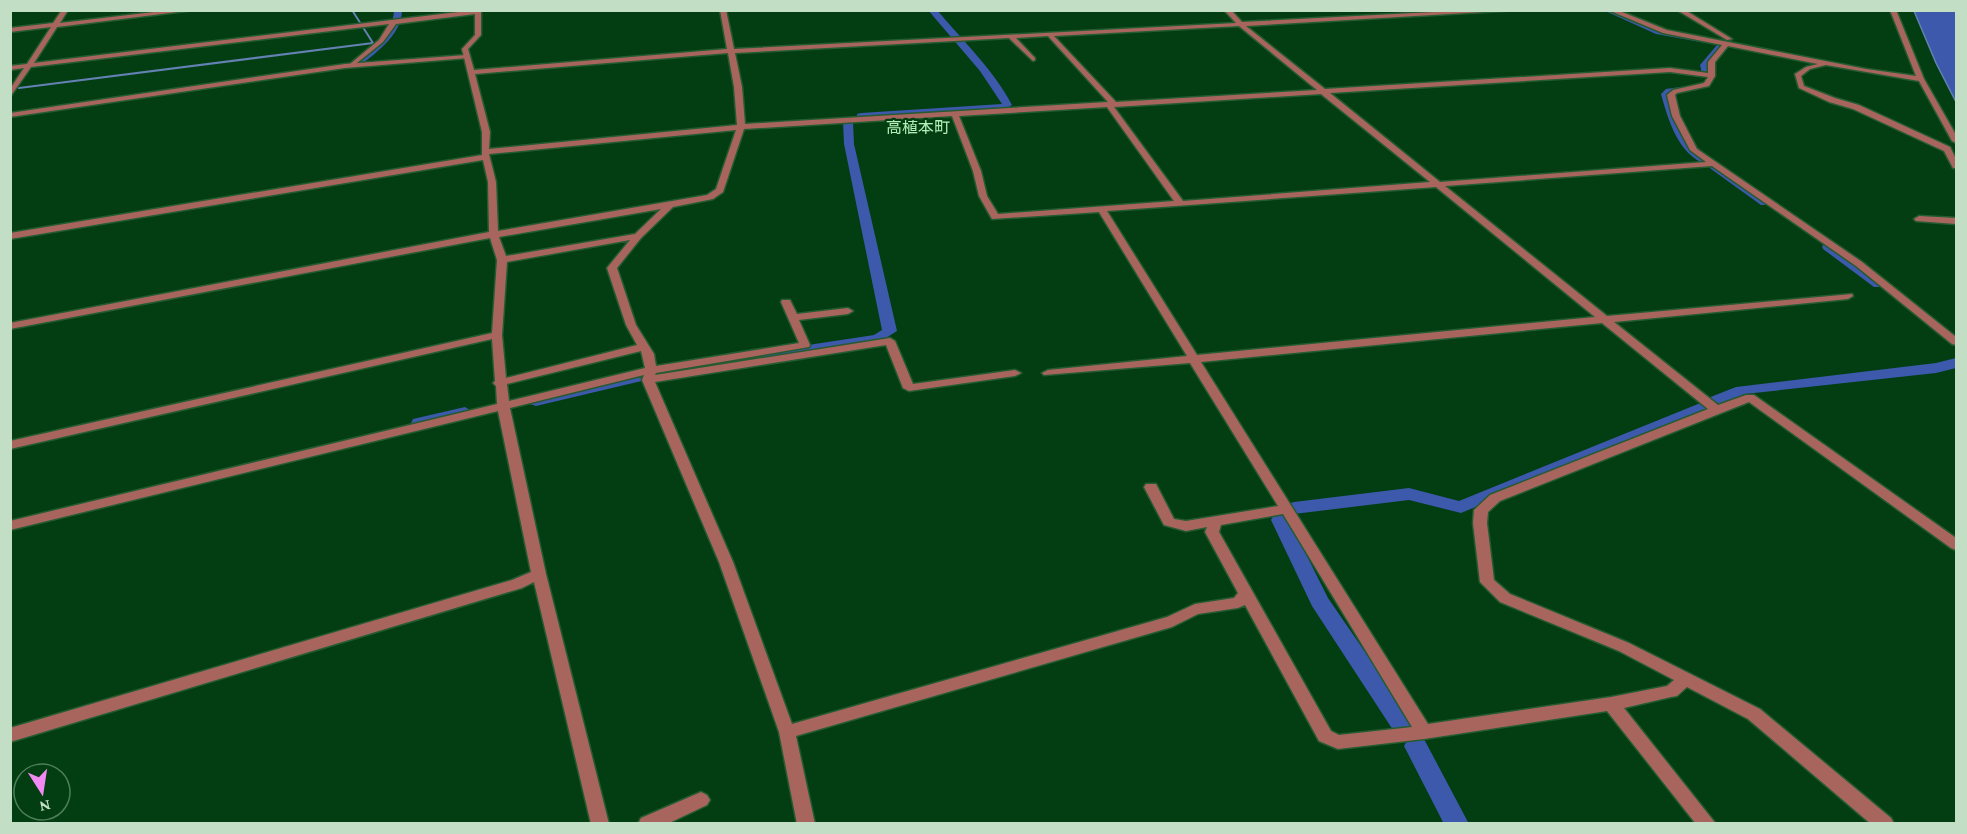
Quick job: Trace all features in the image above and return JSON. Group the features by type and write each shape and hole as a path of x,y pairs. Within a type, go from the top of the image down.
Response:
{"street":[{"path":"10,95 64,10"},
{"path":"10,30 191,10"},
{"path":"10,326 494,234 670,205 717,194 741,127 732,51 723,10"},
{"path":"1227,10 1240,24 1715,410"},
{"path":"1417,10 1424,15"},
{"path":"472,72 732,51 1515,10"},
{"path":"1611,10 1665,32 1921,79"},
{"path":"1680,10 1730,40 1710,62 1709,68 1712,76 1707,85 1675,91 1671,94 1676,116 1694,150 1859,264 1956,342"},
{"path":"1893,10 1921,79 1956,141"},
{"path":"10,68 478,11 478,35 465,49 465,57 472,72 486,132 486,155 492,182 494,234 502,260 497,335 499,383 540,574 600,824"},
{"path":"352,65 381,41 397,21"},
{"path":"1049,34 1112,105 1181,204"},
{"path":"1010,36 1033,59"},
{"path":"10,114 352,65 465,57"},
{"path":"1828,63 1808,68 1797,75 1801,87 1856,107 1947,149 1956,166"},
{"path":"10,236 486,155 741,127 1670,70 1712,76"},
{"path":"955,114 977,171 982,196 995,217 1713,164"},
{"path":"670,205 638,236 612,268 631,325 644,347 650,375 726,562 787,732 806,824"},
{"path":"1102,210 1424,732"},
{"path":"1919,219 1956,221"},
{"path":"502,260 638,236"},
{"path":"1048,373 1848,296"},
{"path":"10,526 503,405 806,345 786,302"},
{"path":"793,318 848,310"},
{"path":"10,445 497,335"},
{"path":"650,375 890,341 909,388 1015,373"},
{"path":"499,383 644,347"},
{"path":"1885,824 1754,714 1624,647 1505,598 1493,590 1487,582 1480,523 1481,510 1495,498 1750,397 1956,545"},
{"path":"1150,487 1168,522 1186,525 1288,509"},
{"path":"1215,521 1212,532 1325,735 1338,742 1424,732 1611,704 1671,691 1680,685 1685,677"},
{"path":"10,735 517,584 540,574"},
{"path":"787,732 1172,621 1195,609 1238,603 1246,593"},
{"path":"1611,704 1707,824"},
{"path":"647,824 701,800"}],"water":[{"path":"1914,11 1956,11 1956,102 1936,63"}],"waterway":[{"path":"352,10 373,43"},
{"path":"358,63 384,41 398,20 398,10"},
{"path":"861,116 1001,109 1007,105 993,81 932,10"},
{"path":"1607,10 1659,32 1723,43 1705,65 1706,75"},
{"path":"19,88 373,43"},
{"path":"373,43 380,45"},
{"path":"1695,88 1669,91 1666,94 1679,132 1690,147 1706,161"},
{"path":"536,401 650,374 878,339 890,331 849,144 848,122"},
{"path":"1715,167 1765,202"},
{"path":"1828,246 1879,284"},
{"path":"1714,401 1742,390 1936,368 1956,363"},
{"path":"1294,508 1409,494 1461,507 1704,407"},
{"path":"419,423 465,412"},
{"path":"1280,520 1319,601 1401,723"},
{"path":"1416,746 1457,824"}],"district":[{"name":"高植本町","path":"918,127"}]}
